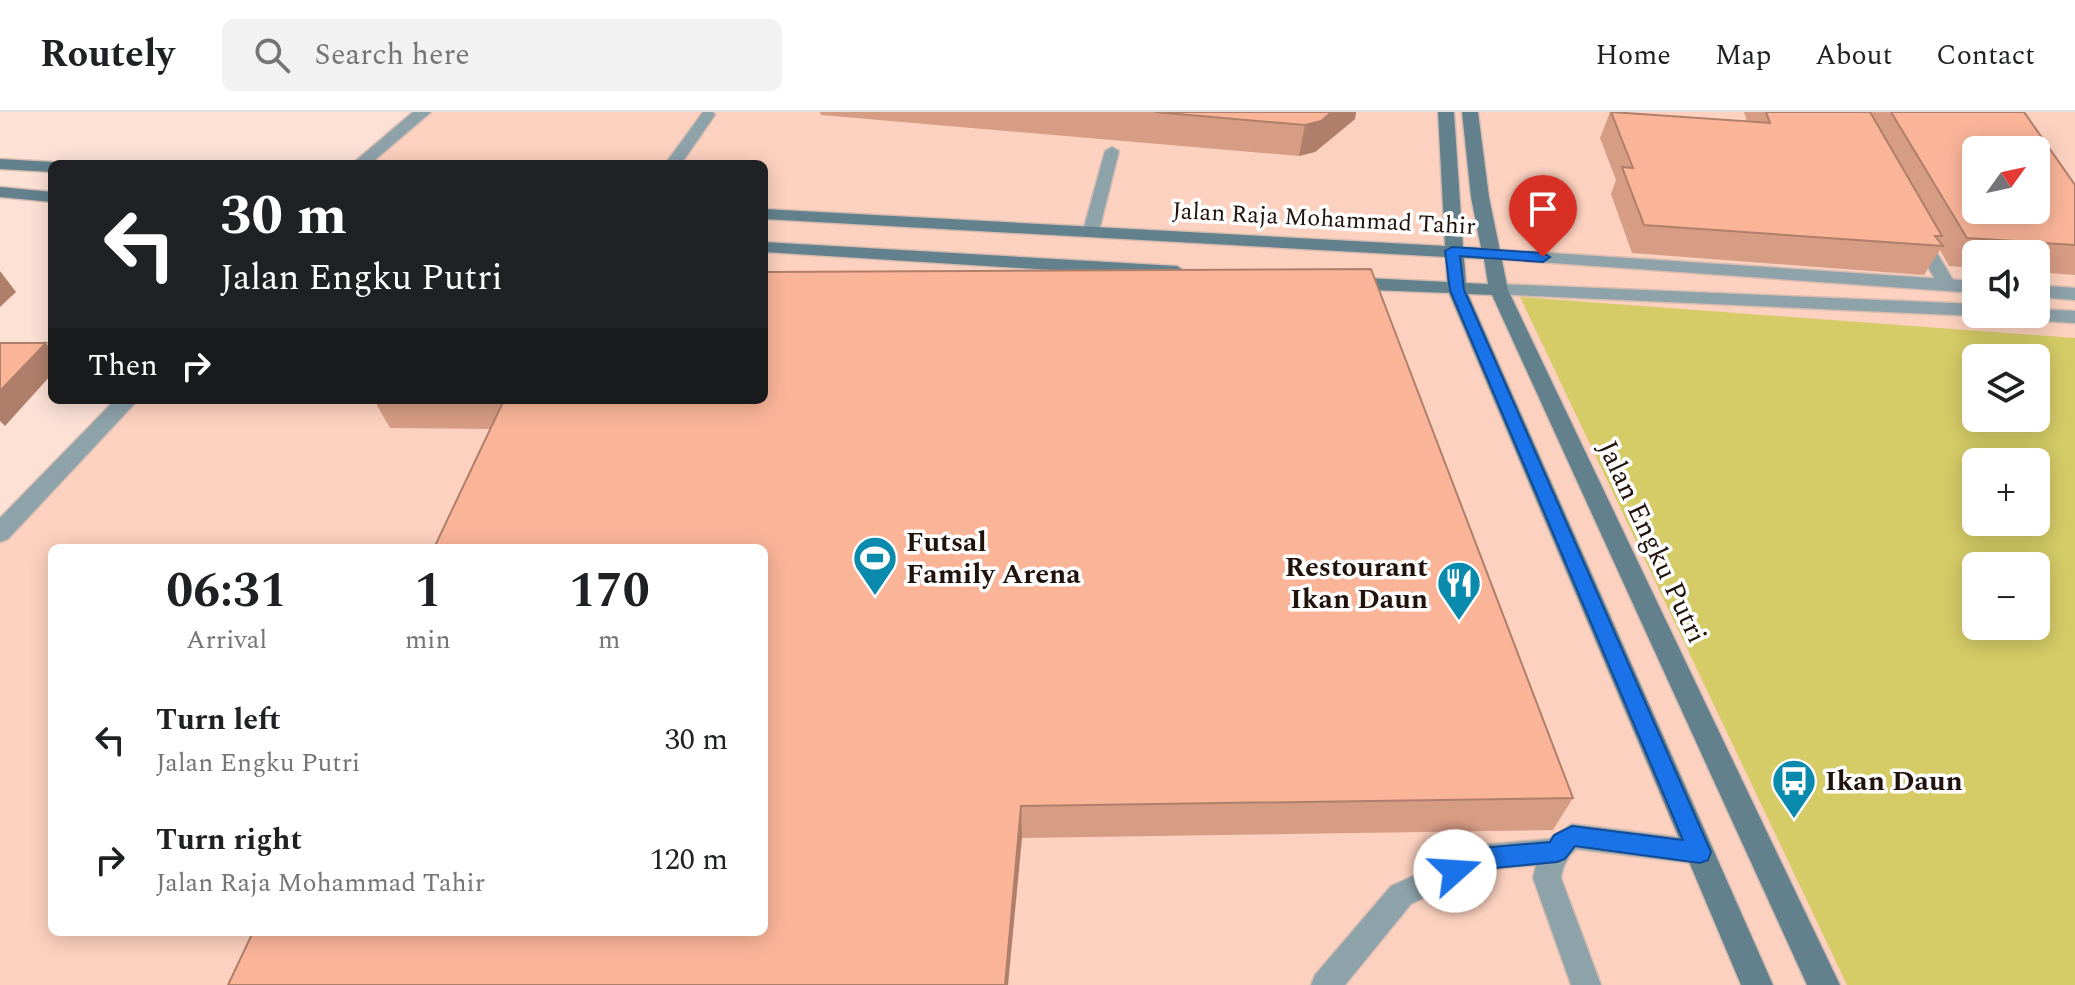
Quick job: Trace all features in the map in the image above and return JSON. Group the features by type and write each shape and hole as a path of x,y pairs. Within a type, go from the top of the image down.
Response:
{"main road":[{"path":"1446,112 1452,251 1457,290 1757,985"},
{"name":"Jalan Engku Putri","path":"1470,112 1489,254 1499,290 1824,985"},
{"path":"0,164 48,167"},
{"path":"0,192 48,197"},
{"name":"Jalan Raja Mohammad Tahir","path":"768,214 1489,254"},
{"path":"768,247 1192,273"},
{"path":"1319,281 1499,290"}],"street":[{"path":"365,160 423,112"},
{"name":"Jalan Raja Mohammad Tahir","path":"1489,254 1962,286"},
{"path":"1499,290 1962,309"},
{"path":"2050,292 2075,294"},
{"path":"2050,315 2075,317"},
{"path":"0,533 123,404"}],"lane":[{"path":"676,160 708,115"},
{"path":"1091,231 1112,151"},
{"path":"1910,219 1947,285"},
{"path":"1586,985 1547,878 1549,864 1562,842 1572,836 1700,852"},
{"path":"1326,985 1401,895 1481,858 1557,851"}],"shaded area":[{"path":"423,112 2075,112 2075,985 0,985 0,533 123,404 768,404 768,160 365,160"},
{"path":"1520,297 2075,338 2075,985 1847,985"}],"building":[{"path":"1155,112 1332,112 1321,121 1305,125"},
{"path":"1611,112 1770,123 1766,112 1870,112 1942,236 1935,236 1943,246 1644,225 1622,167 1633,168"},
{"path":"1891,112 2024,112 2041,136 1962,136 1962,224 2050,224 2050,149 2075,185 2075,245 2050,243 2050,240 1967,238"},
{"path":"1371,269 1573,798 1021,806 1005,985 228,985 251,936 768,936 768,544 436,544 502,404 768,404 768,272"},
{"path":"0,343 46,343 0,391"}],"place":[{"name":"Futsal Family Arena","path":"875,597"},
{"name":"Restourant Ikan Daun","path":"1459,622"},
{"name":"Ikan Daun","path":"1794,820"}],"route":[{"path":"1455,871 1481,858 1557,851 1562,842 1572,836 1700,852 1457,290 1452,251 1543,257"}]}
